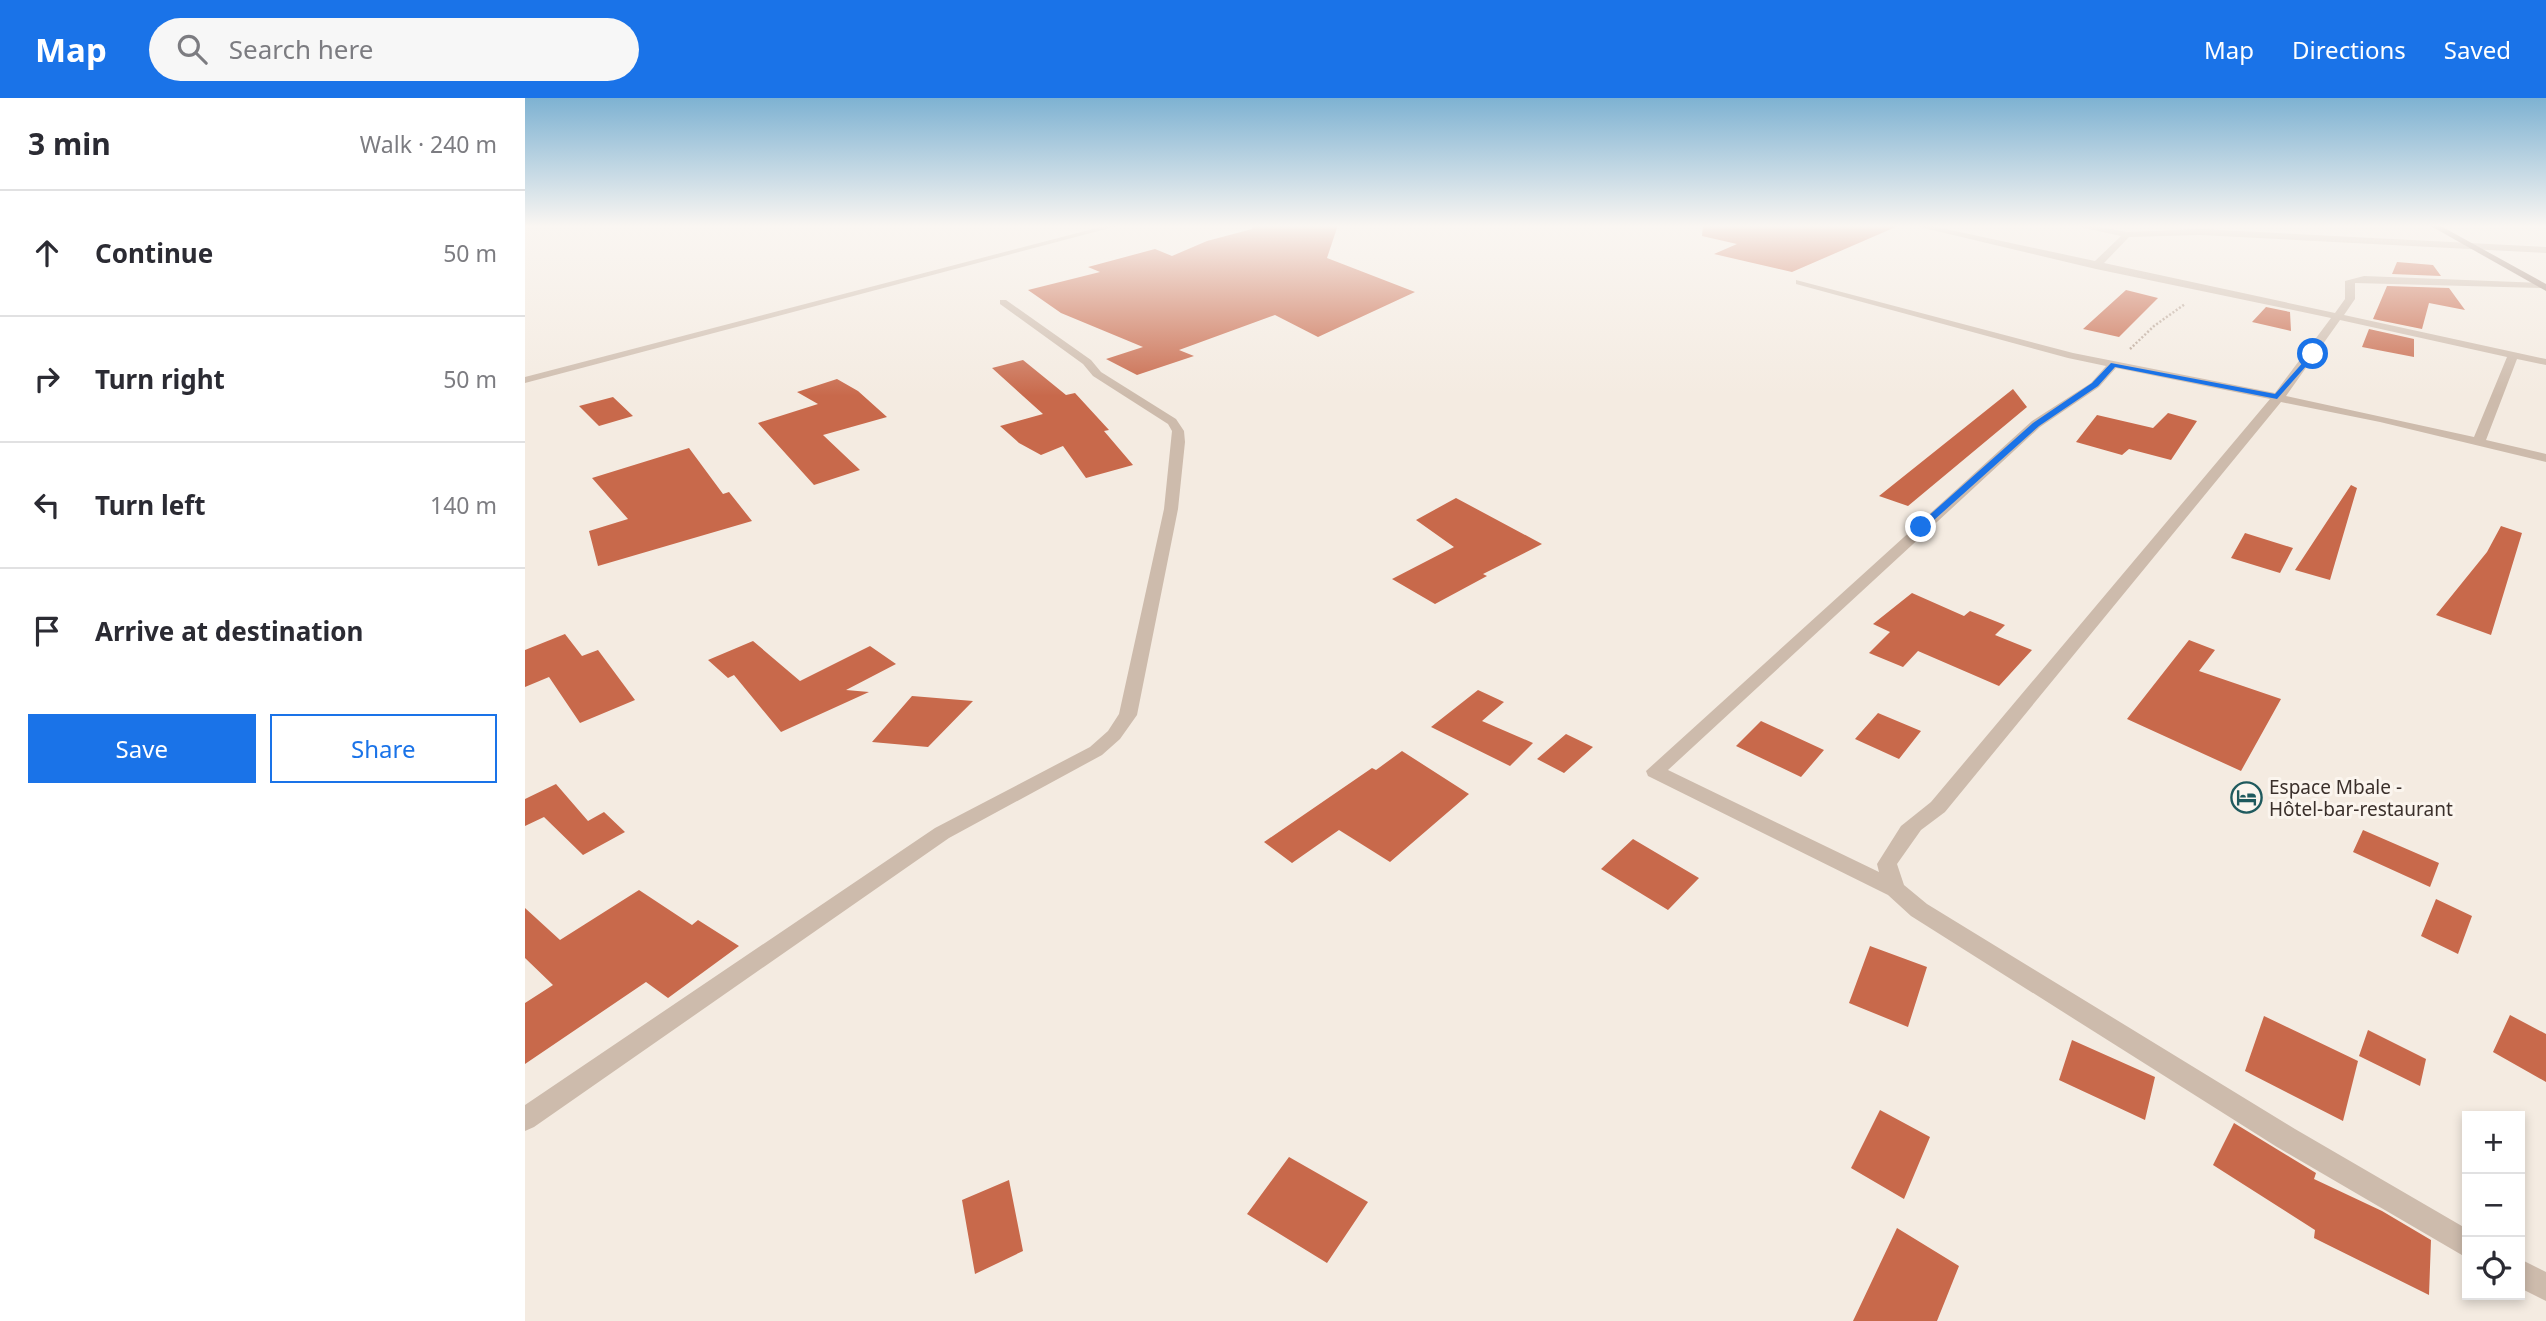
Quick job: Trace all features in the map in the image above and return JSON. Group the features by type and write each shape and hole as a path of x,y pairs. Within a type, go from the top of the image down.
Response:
{"street":[{"path":"1799,282 2072,356 2277,396 2546,458"},
{"path":"2172,282 2546,362"},
{"path":"1895,889 1887,864 1900,840 1917,820 1938,807 2300,371 2350,299 2350,282"},
{"path":"2438,282 2543,286"},
{"path":"525,1119 942,833 1096,751 1114,735 1128,715 1171,509 1178,431 1172,422 1097,374 1087,362 1003,302"},
{"path":"2479,441 2513,355"},
{"path":"2114,364 2095,385 2036,424 1655,771 1895,889 1919,910 2104,1026 2286,1138 2462,1241"},
{"path":"2525,1276 2546,1287"}],"lane":[{"path":"525,380 899,282"}],"path":[{"path":"2114,364 2154,326 2209,290"}],"building":[{"path":"1060,282 1389,282 1415,292 1318,337 1275,315 1179,350 1194,356 1137,375 1106,359 1143,347 1061,313 1028,290"},
{"path":"2387,286 2449,288 2465,310 2429,303 2422,329 2373,319"},
{"path":"2126,290 2158,298 2119,337 2083,329"},
{"path":"2266,307 2290,312 2291,331 2252,322"},
{"path":"2369,329 2414,339 2414,357 2362,347"},
{"path":"1023,360 1066,395 1075,393 1109,430 1104,431 1133,465 1086,478 1063,446 1041,455 1019,443 1000,426 1043,414 992,368"},
{"path":"837,379 858,391 887,417 823,435 860,470 814,485 758,423 818,404 797,392"},
{"path":"2013,389 2027,407 1908,506 1879,496"},
{"path":"613,397 633,416 599,426 579,406"},
{"path":"2168,413 2197,421 2171,460 2129,449 2122,455 2076,442 2097,415 2153,428"},
{"path":"689,448 723,494 729,492 752,521 598,566 589,531 628,519 592,478"},
{"path":"2351,485 2357,488 2330,580 2295,570"},
{"path":"1456,498 1542,544 1483,574 1487,576 1435,604 1392,579 1454,547 1416,520"},
{"path":"2501,526 2522,533 2491,635 2436,615 2487,552"},
{"path":"2245,533 2293,548 2280,573 2231,558"},
{"path":"1912,593 1964,616 1970,611 2005,625 1995,635 2032,650 1999,686 1918,651 1903,667 1869,653 1890,632 1873,624"},
{"path":"565,634 582,656 598,650 635,700 580,723 549,677 525,687 525,650"},
{"path":"2189,640 2215,650 2199,671 2281,699 2241,771 2127,719"},
{"path":"753,641 800,681 870,646 896,664 846,690 869,692 781,732 734,675 728,678 708,660"},
{"path":"1478,690 1504,702 1482,721 1533,743 1510,766 1431,727"},
{"path":"912,696 973,701 928,747 872,742"},
{"path":"1878,713 1921,731 1899,759 1855,739"},
{"path":"1761,721 1824,750 1801,777 1736,746"},
{"path":"1566,734 1593,747 1564,773 1537,759"},
{"path":"1402,751 1469,794 1390,862 1339,830 1292,863 1264,842 1372,768 1376,770"},
{"path":"556,784 588,821 604,812 625,832 583,855 544,817 525,826 525,799"},
{"path":"2363,830 2439,863 2430,887 2353,852"},
{"path":"1633,839 1699,878 1668,910 1601,869"},
{"path":"639,890 692,925 698,920 739,946 668,998 646,982 525,1064 525,1003 553,985 525,958 525,908 560,940"},
{"path":"2436,899 2472,916 2458,954 2421,936"},
{"path":"1870,946 1927,967 1908,1027 1849,1003"},
{"path":"2510,1015 2546,1034 2546,1082 2493,1052"},
{"path":"2264,1016 2358,1061 2343,1121 2245,1071"},
{"path":"2368,1030 2426,1059 2420,1086 2359,1056"},
{"path":"2072,1040 2155,1077 2145,1120 2059,1080"},
{"path":"1880,1110 1930,1137 1904,1199 1851,1168"},
{"path":"2234,1123 2316,1173 2314,1179 2382,1211 2431,1240 2429,1295 2314,1238 2315,1230 2213,1165"},
{"path":"1289,1157 1368,1202 1327,1263 1247,1214"},
{"path":"1009,1180 1023,1251 975,1274 962,1200"},
{"path":"1897,1228 1959,1266 1937,1321 1853,1321"}],"place":[{"name":"Espace Mbale - Hôtel-bar-restaurant","path":"2246,798"}],"route":[{"path":"1921,527 2036,424 2095,385 2114,364 2277,396 2313,354"}]}
